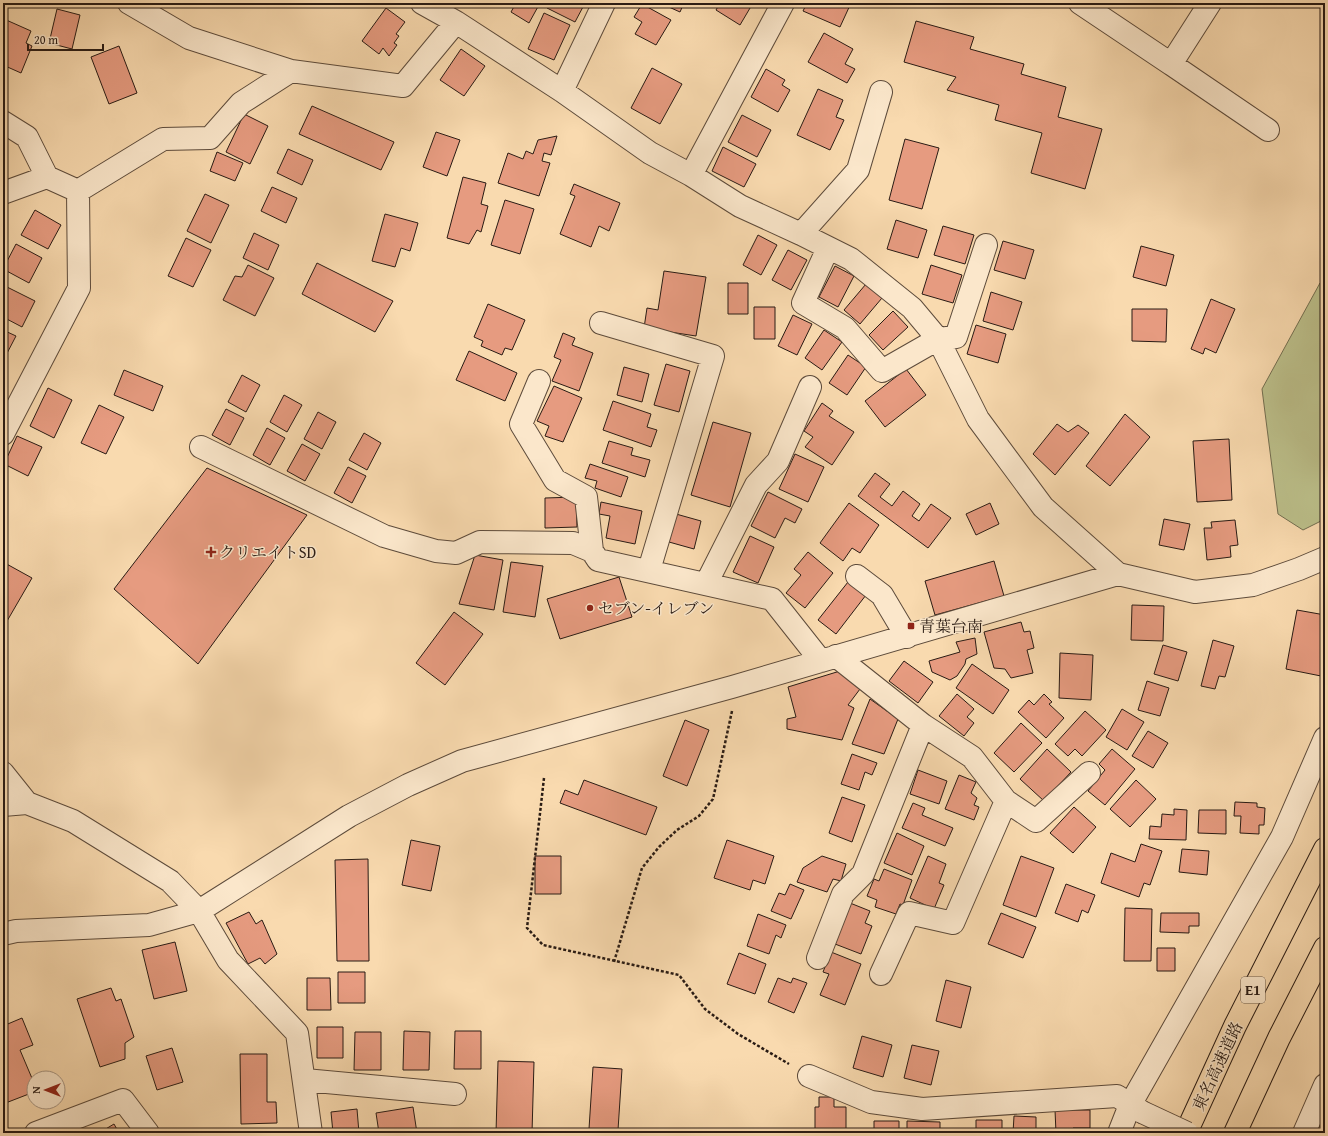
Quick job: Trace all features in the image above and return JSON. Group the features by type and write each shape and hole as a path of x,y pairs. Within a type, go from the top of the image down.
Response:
{"highway":[{"name":"東名高速道路","path":"1186,1133 1235,1026 1325,849"},
{"path":"1236,1133 1279,1038 1325,948"}],"street":[{"path":"129,3 189,38 291,71 403,86 456,22"},
{"path":"422,3 456,22 562,91 650,153 691,175 740,206 851,259 912,308 938,338 978,420 1043,507 1118,574 1195,592 1253,585 1325,558"},
{"path":"562,91 604,3"},
{"path":"691,175 783,3"},
{"path":"1080,3 1268,130"},
{"path":"1171,64 1210,3"},
{"path":"78,191 164,139 210,138 241,103 291,71"},
{"path":"801,234 858,170 881,92"},
{"path":"3,122 27,137 47,177 78,191"},
{"path":"3,193 47,177"},
{"path":"3,434 79,288 78,191"},
{"path":"828,248 802,303 845,328 882,371 938,338 956,337 986,245"},
{"path":"601,323 713,356 649,570"},
{"path":"539,381 521,424 555,480 586,497 592,551 598,560 649,570 772,600 828,658 923,725 972,757 1006,801 1036,821 1089,773"},
{"path":"706,584 756,485 778,462 810,387"},
{"path":"201,447 384,536 436,551 456,553 480,542 573,544 592,551"},
{"path":"3,934 16,931 149,925 199,911 350,816 408,785 462,761 732,687 1118,574"},
{"path":"857,576 882,595 907,637"},
{"path":"818,958 843,894 863,874 923,725"},
{"path":"1119,1133 1136,1109 1282,837 1325,738"},
{"path":"3,773 27,803"},
{"path":"881,974 909,913 953,923 1006,801"},
{"path":"3,805 27,803 73,821 170,881 199,911 228,960 297,1033 311,1133"},
{"path":"809,1076 871,1102 922,1109 1117,1096 1136,1109 1186,1133"},
{"path":"304,1080 455,1094"},
{"path":"1304,1133 1325,1084"},
{"path":"36,1133 123,1100 148,1133"}],"path":[{"path":"614,962 642,868 659,847 677,830 699,816 713,799 732,711 732,687"},
{"path":"544,778 527,928 542,945 614,962 679,975 705,1009 738,1034 809,1076"}],"green space":[{"path":"1320,283 1325,286 1325,519 1303,530 1278,514 1262,389"}],"building":[{"path":"516,3 540,3 529,23 511,12"},
{"path":"549,3 579,3 584,5 575,22 547,8"},
{"path":"660,3 684,3 680,12"},
{"path":"720,3 753,3 740,25 716,10"},
{"path":"807,3 851,3 840,27 803,11"},
{"path":"642,4 671,20 656,45 635,34 642,22 634,17"},
{"path":"386,8 405,22 396,34 399,36 394,43 397,45 389,56 383,48 379,54 362,41"},
{"path":"57,9 80,15 72,49 49,43"},
{"path":"544,13 570,25 554,60 528,49"},
{"path":"4,19 31,31 26,43 32,46 21,73 3,65"},
{"path":"916,21 974,37 970,49 1024,64 1021,74 1066,87 1058,117 1102,129 1085,189 1031,173 1042,133 995,120 999,105 947,90 956,77 904,62"},
{"path":"824,33 853,49 845,64 855,69 847,83 808,62"},
{"path":"119,46 137,93 109,104 91,57"},
{"path":"461,49 485,66 464,96 440,80"},
{"path":"652,68 682,84 660,124 631,108"},
{"path":"766,69 785,80 782,85 790,90 778,112 751,97"},
{"path":"818,89 843,100 836,117 844,120 830,150 797,135"},
{"path":"312,106 394,142 381,170 299,134"},
{"path":"244,114 268,126 250,164 226,152"},
{"path":"742,115 771,130 757,157 728,142"},
{"path":"436,132 460,140 447,176 423,167"},
{"path":"557,136 551,155 544,153 542,161 550,163 539,196 498,183 508,153 523,159 526,151 533,154 538,140"},
{"path":"905,139 939,148 922,209 889,200"},
{"path":"723,147 756,164 744,187 712,171"},
{"path":"288,149 313,160 302,185 277,173"},
{"path":"217,152 243,163 235,181 210,171"},
{"path":"463,177 486,183 481,204 488,206 481,232 477,230 469,244 447,238"},
{"path":"574,184 620,203 609,231 599,226 591,247 560,234 575,196 570,194"},
{"path":"272,187 297,198 286,223 261,211"},
{"path":"205,194 229,205 211,243 187,231"},
{"path":"505,200 534,209 520,254 491,245"},
{"path":"35,210 61,225 48,249 21,235"},
{"path":"385,214 418,223 410,251 401,248 395,267 372,261"},
{"path":"896,220 927,230 918,258 887,249"},
{"path":"943,226 974,235 965,264 934,255"},
{"path":"254,233 279,245 268,270 243,258"},
{"path":"758,235 777,245 761,275 743,265"},
{"path":"186,238 211,250 193,287 168,276"},
{"path":"1003,241 1034,250 1025,279 994,270"},
{"path":"16,244 42,258 29,283 3,269"},
{"path":"1141,246 1174,255 1166,286 1133,277"},
{"path":"788,250 807,260 791,290 772,280"},
{"path":"317,263 393,301 375,332 302,294"},
{"path":"248,265 274,278 255,316 223,300 235,276 242,277"},
{"path":"931,265 962,275 953,303 922,294"},
{"path":"835,266 854,276 838,307 819,297"},
{"path":"664,271 706,277 696,336 644,328 647,308 658,310"},
{"path":"728,283 748,283 748,314 728,314"},
{"path":"866,284 882,298 860,324 844,310"},
{"path":"3,285 35,301 22,327 3,317"},
{"path":"991,292 1022,302 1013,330 983,321"},
{"path":"1211,299 1235,309 1216,353 1205,348 1203,354 1191,349"},
{"path":"488,304 525,320 512,350 505,348 502,355 481,346 483,341 474,337"},
{"path":"754,307 775,307 775,339 754,339"},
{"path":"1132,309 1167,309 1166,342 1132,341"},
{"path":"893,311 908,327 883,350 869,335"},
{"path":"793,315 812,324 797,355 778,346"},
{"path":"976,325 1006,334 998,363 967,354"},
{"path":"3,330 16,336 3,361"},
{"path":"824,330 842,342 822,370 805,358"},
{"path":"563,333 575,338 572,345 593,353 579,391 552,381 561,360 554,357"},
{"path":"469,351 517,373 505,401 456,380"},
{"path":"848,355 866,367 847,395 829,383"},
{"path":"666,364 690,371 679,412 654,405"},
{"path":"624,367 649,374 642,402 617,395"},
{"path":"906,369 926,395 885,427 865,401"},
{"path":"124,370 163,386 153,411 114,395"},
{"path":"242,375 260,385 246,412 228,402"},
{"path":"554,386 582,398 563,442 545,436 549,426 537,421"},
{"path":"48,388 72,400 54,438 30,426"},
{"path":"284,395 302,405 287,432 270,422"},
{"path":"613,401 651,414 647,427 657,430 651,447 603,430"},
{"path":"822,403 833,411 829,416 854,432 832,465 805,447 813,437 804,431"},
{"path":"99,405 124,417 106,454 81,443"},
{"path":"226,409 244,418 230,445 212,435"},
{"path":"318,412 336,422 322,449 304,439"},
{"path":"1125,414 1150,437 1110,486 1086,466"},
{"path":"713,422 751,433 730,507 691,495"},
{"path":"1057,424 1068,432 1078,425 1089,433 1055,475 1033,454"},
{"path":"267,428 285,438 270,465 253,455"},
{"path":"364,433 381,443 367,470 349,460"},
{"path":"17,436 42,447 28,476 4,464"},
{"path":"1229,439 1232,500 1197,502 1193,441"},
{"path":"609,441 633,448 631,455 650,460 645,477 602,463"},
{"path":"302,444 320,454 305,481 287,471"},
{"path":"795,454 824,467 808,502 779,489"},
{"path":"590,464 628,477 621,497 595,488 597,481 585,478"},
{"path":"348,467 366,476 352,503 334,493"},
{"name":"クリエイトSD","path":"207,468 307,515 198,664 114,589"},
{"path":"875,473 890,484 880,497 892,506 903,491 920,504 912,516 919,521 931,504 951,518 928,548 858,496"},
{"path":"768,492 802,509 795,523 785,518 775,538 751,526"},
{"path":"576,497 577,527 545,528 545,498"},
{"path":"601,502 642,511 635,544 606,538 610,516 599,514"},
{"path":"849,503 879,525 860,553 852,548 843,561 820,543"},
{"path":"990,503 999,524 976,535 966,514"},
{"path":"676,514 701,521 694,549 669,542"},
{"path":"1164,519 1190,524 1184,550 1159,545"},
{"path":"1235,520 1238,545 1230,546 1231,557 1207,560 1204,528 1212,528 1211,522"},
{"path":"750,536 774,547 758,583 733,572"},
{"path":"808,552 833,573 805,608 786,593 801,575 794,569"},
{"path":"475,555 503,560 494,610 459,604"},
{"path":"994,561 1004,596 935,615 925,581"},
{"path":"3,562 32,578 3,628"},
{"path":"511,562 543,566 535,617 503,612"},
{"name":"セブン-イレブン","path":"619,577 632,617 560,639 547,599"},
{"path":"848,582 866,595 836,634 818,620"},
{"path":"1132,605 1164,606 1163,641 1131,640"},
{"path":"1297,610 1325,615 1325,656 1321,676 1286,669"},
{"path":"454,612 483,634 445,685 416,663"},
{"path":"1021,622 1024,632 1030,631 1034,648 1027,650 1033,673 1011,678 1005,669 994,668 984,632"},
{"path":"975,638 977,654 966,659 965,664 957,676 950,680 932,672 929,661 960,652 956,642"},
{"path":"1213,640 1234,646 1225,677 1219,676 1215,689 1201,686"},
{"path":"1163,645 1187,652 1178,681 1154,674"},
{"path":"1060,653 1093,655 1091,700 1059,698"},
{"path":"904,661 933,682 918,703 889,681"},
{"path":"972,664 1009,690 993,714 956,688"},
{"path":"840,671 860,689 848,705 854,708 842,740 787,729 787,719 796,717 788,687"},
{"path":"1147,681 1169,688 1160,716 1138,710"},
{"path":"957,694 974,709 967,717 974,723 964,736 939,716"},
{"path":"1044,694 1052,702 1049,704 1064,718 1046,738 1018,712 1029,700 1034,705"},
{"path":"870,699 898,719 884,754 852,744"},
{"path":"1122,709 1144,722 1127,750 1106,737"},
{"path":"1085,711 1106,730 1082,756 1075,749 1068,756 1055,744"},
{"path":"685,720 709,730 687,786 663,776"},
{"path":"1021,723 1042,743 1014,772 994,753"},
{"path":"1148,731 1168,743 1153,768 1132,756"},
{"path":"1047,749 1071,772 1044,801 1020,779"},
{"path":"1112,749 1135,769 1105,805 1088,791 1105,770 1099,764"},
{"path":"852,754 877,763 872,775 865,772 859,790 841,784"},
{"path":"918,770 947,781 939,804 910,794"},
{"path":"959,775 976,782 971,793 977,798 974,805 979,807 974,820 945,809"},
{"path":"584,780 657,807 646,835 560,803 565,790 578,795"},
{"path":"1136,780 1156,799 1130,827 1110,809"},
{"path":"842,797 865,805 852,842 829,833"},
{"path":"1235,802 1257,803 1257,807 1265,808 1264,825 1259,825 1259,834 1240,833 1241,816 1234,816"},
{"path":"913,803 925,808 922,815 953,828 945,846 902,828"},
{"path":"1074,807 1096,827 1073,853 1050,833"},
{"path":"1174,809 1187,810 1186,840 1149,839 1150,826 1161,827 1162,814 1174,815"},
{"path":"1199,810 1226,810 1226,834 1198,833"},
{"path":"897,833 924,846 912,875 884,863"},
{"path":"411,840 440,846 431,891 402,885"},
{"path":"727,840 774,856 765,884 753,880 750,890 714,878"},
{"path":"1141,844 1162,851 1150,885 1144,883 1139,897 1101,883 1111,853 1135,862"},
{"path":"1182,849 1209,851 1207,875 1179,872"},
{"path":"535,856 561,856 561,894 535,894"},
{"path":"822,856 846,864 841,881 833,879 827,892 797,882 803,868"},
{"path":"928,856 946,864 939,883 944,885 934,909 910,898"},
{"path":"1021,856 1054,868 1036,917 1003,905"},
{"path":"368,859 369,961 337,961 335,860"},
{"path":"884,869 912,880 903,905 900,904 896,914 875,907 877,900 867,896 874,879 879,881"},
{"path":"790,884 804,890 791,919 771,911 779,893 785,895"},
{"path":"1066,884 1095,895 1088,913 1082,910 1078,922 1055,913"},
{"path":"850,903 870,911 865,923 872,926 861,954 835,944"},
{"path":"1125,908 1152,909 1151,961 1124,961"},
{"path":"249,912 256,924 262,920 277,954 265,964 260,958 248,964 226,923"},
{"path":"1001,913 1036,927 1023,958 988,944"},
{"path":"1161,913 1199,913 1199,926 1189,926 1189,933 1160,932"},
{"path":"758,914 786,925 781,938 776,935 769,954 747,946"},
{"path":"175,942 187,991 154,999 142,950"},
{"path":"1157,948 1175,948 1175,971 1157,971"},
{"path":"831,952 861,964 845,1005 820,995 829,974 823,972"},
{"path":"739,953 766,964 755,994 727,984"},
{"path":"338,972 365,972 365,1003 338,1003"},
{"path":"307,978 330,978 331,1010 307,1010"},
{"path":"778,978 791,983 793,978 807,983 794,1013 768,1002"},
{"path":"946,980 971,987 961,1028 936,1021"},
{"path":"111,988 116,1001 121,999 134,1037 125,1043 125,1059 100,1067 77,999"},
{"path":"22,1018 33,1045 20,1050 28,1070 26,1070 26,1095 3,1104 3,1026"},
{"path":"317,1027 343,1027 343,1058 317,1058"},
{"path":"404,1031 430,1032 429,1070 403,1070"},
{"path":"455,1031 481,1031 481,1069 454,1069"},
{"path":"355,1032 381,1032 381,1070 354,1070"},
{"path":"862,1036 892,1045 883,1077 853,1068"},
{"path":"912,1045 939,1051 931,1085 904,1078"},
{"path":"172,1048 183,1082 157,1090 146,1056"},
{"path":"240,1054 267,1054 267,1102 276,1102 277,1123 241,1124"},
{"path":"498,1061 534,1062 532,1133 496,1133"},
{"path":"593,1067 622,1069 618,1130 589,1129"},
{"path":"819,1097 834,1097 834,1107 846,1107 846,1131 815,1131 815,1107 819,1107"},
{"path":"413,1107 417,1133 379,1133 376,1113"},
{"path":"357,1109 359,1133 333,1133 331,1112"},
{"path":"1055,1110 1090,1110 1090,1128 1073,1128 1073,1133 1056,1133"},
{"path":"1014,1116 1036,1117 1036,1133 1013,1133"},
{"path":"976,1120 1002,1120 1002,1133 976,1133"},
{"path":"874,1121 899,1121 899,1133 874,1133"},
{"path":"907,1121 940,1122 940,1133 907,1133"},
{"path":"114,1124 119,1133 99,1133"}],"place":[{"name":"クリエイトSD","path":"211,552"},
{"name":"セブン-イレブン","path":"590,608"},
{"name":"青葉台南","path":"911,626"}]}
